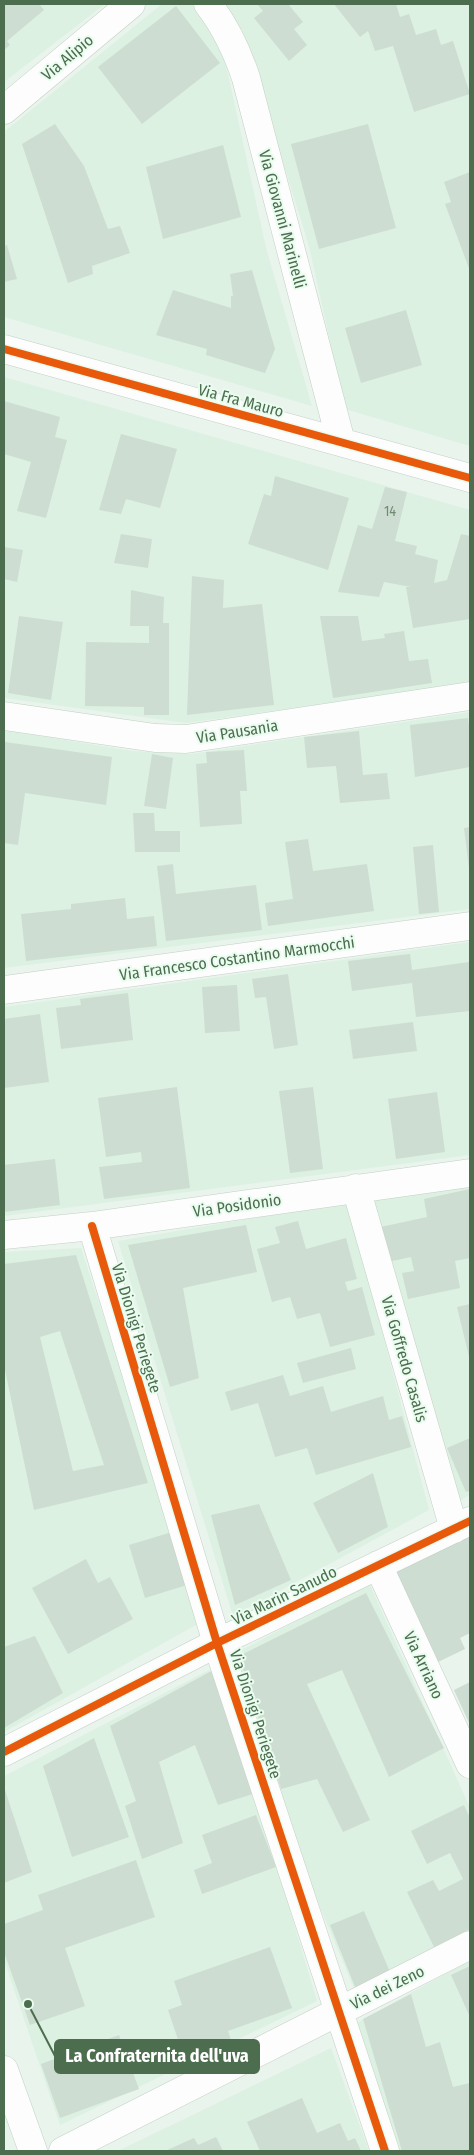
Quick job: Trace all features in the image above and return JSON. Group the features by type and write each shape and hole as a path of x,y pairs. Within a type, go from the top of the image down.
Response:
{"street":[{"name":"Via Alipio","path":"4,110 131,4"},
{"name":"Via Giovanni Marinelli","path":"208,4 225,28 238,54 244,73 341,442"},
{"name":"Via Fra Mauro","path":"4,349 470,478"},
{"name":"Via Pausania","path":"4,716 155,738 186,739 470,696"},
{"name":"Via Francesco Costantino Marmocchi","path":"4,990 470,926"},
{"name":"Via Posidonio","path":"4,1235 92,1226 470,1173"},
{"name":"Via Goffredo Casalis","path":"356,1188 462,1525"},
{"name":"Via Dionigi Periegete","path":"92,1226 217,1643 340,2010 385,2151"},
{"name":"Via Marin Sanudo","path":"4,1752 217,1643 462,1525"},
{"name":"Via Arriano","path":"378,1566 470,1764"},
{"name":"Via dei Zeno","path":"63,2151 470,1945"},
{"path":"4,2070 33,2151"}],"shaded area":[{"path":"4,4 105,4 4,82"},
{"path":"162,4 192,4 203,16 225,60 266,248 312,406 4,317 4,132"},
{"path":"222,4 470,4 470,446 345,409 309,246 242,30"},
{"path":"4,377 470,510 470,683 186,723 4,698"},
{"path":"470,712 470,909 4,968 4,730 132,751 191,754"},
{"path":"470,942 470,1155 4,1216 4,1007"},
{"path":"470,1186 470,1495 459,1501 372,1200"},
{"path":"348,1202 429,1510 233,1616 118,1241"},
{"path":"81,1248 203,1621 4,1732 4,1252"},
{"path":"369,1583 470,1808 470,1935 356,1993 300,1859 234,1654"},
{"path":"217,1666 317,2001 60,2125 4,1960 4,1776"},
{"path":"470,1960 470,2151 396,2151 357,2023"},
{"path":"331,2048 369,2151 118,2151"}],"building":[{"path":"4,4 39,4 44,10 7,41 10,45 4,50"},
{"path":"257,4 288,4 303,22 294,29 307,45 289,61 254,18 263,11"},
{"path":"334,4 396,4 400,17 409,14 416,35 436,29 441,45 453,41 470,94 414,112 393,46 375,51 368,31 360,37"},
{"path":"176,6 220,63 142,124 98,67"},
{"path":"55,124 84,166 108,229 120,226 130,253 92,266 93,274 68,283 22,144"},
{"path":"368,124 396,228 319,249 291,144"},
{"path":"223,145 241,217 163,239 146,167"},
{"path":"470,172 470,271 445,204 451,202 444,182"},
{"path":"7,245 17,279 4,282 4,246"},
{"path":"252,270 275,349 265,373 206,355 207,349 156,335 173,290 231,308 231,296 233,296 230,274"},
{"path":"406,310 422,365 361,383 345,328"},
{"path":"4,401 60,417 55,437 67,440 46,518 17,511 31,462 4,454"},
{"path":"121,434 177,449 160,508 126,499 121,514 99,510"},
{"path":"275,476 349,498 328,570 248,544 264,494 271,496"},
{"path":"385,487 407,492 395,541 417,546 415,554 438,560 434,583 447,580 461,534 470,536 470,619 413,628 406,587 411,587 384,582 379,597 338,592 358,525 372,529"},
{"path":"121,534 152,539 148,568 114,563"},
{"path":"4,547 23,550 17,582 4,579"},
{"path":"192,576 224,580 223,608 262,604 274,705 187,715"},
{"path":"131,590 164,597 163,623 169,623 169,715 144,715 144,707 85,706 86,642 149,643 149,626 130,626"},
{"path":"19,616 63,622 51,700 8,693"},
{"path":"320,616 358,616 362,641 385,638 384,634 404,631 409,661 428,659 432,683 333,698"},
{"path":"468,718 470,767 415,777 410,725"},
{"path":"359,731 363,775 387,773 390,799 340,803 336,766 307,768 304,737"},
{"path":"5,742 112,757 106,805 25,793 18,845 4,843"},
{"path":"244,750 247,791 240,791 242,824 200,827 196,764 207,763 206,752"},
{"path":"152,754 173,758 166,809 144,806"},
{"path":"133,813 154,813 155,831 180,831 180,852 135,852"},
{"path":"470,827 470,867 469,868 464,828"},
{"path":"308,839 313,871 367,864 374,911 268,926 265,903 293,899 285,842"},
{"path":"433,845 439,912 419,914 413,847"},
{"path":"173,864 176,894 256,885 262,930 166,941 157,866"},
{"path":"125,898 127,919 154,916 157,946 26,961 21,914 71,909 71,904"},
{"path":"410,954 412,970 469,962 470,1011 416,1017 412,983 352,991 348,961"},
{"path":"288,974 298,1045 274,1049 266,997 255,998 252,979"},
{"path":"237,985 240,1031 205,1033 202,987"},
{"path":"128,993 133,1040 61,1049 56,1008 81,1005 80,999"},
{"path":"40,1014 49,1082 4,1088 4,1019"},
{"path":"413,1022 417,1051 353,1059 349,1030"},
{"path":"177,1087 190,1188 104,1199 99,1167 142,1162 141,1152 106,1157 98,1098"},
{"path":"313,1087 323,1169 290,1173 279,1091"},
{"path":"437,1092 445,1152 396,1159 388,1099"},
{"path":"55,1159 60,1205 4,1212 4,1165"},
{"path":"470,1189 470,1258 455,1261 460,1288 408,1299 402,1273 414,1271 411,1257 383,1263 376,1228 427,1217 424,1199"},
{"path":"298,1221 306,1249 346,1238 357,1279 345,1282 348,1291 362,1287 375,1335 330,1347 320,1313 297,1319 290,1297 272,1302 257,1249 280,1243 275,1227"},
{"path":"246,1225 257,1272 183,1288 199,1378 170,1387 128,1245"},
{"path":"76,1255 148,1483 34,1510 4,1365 4,1264","holes":["60,1331 104,1465 73,1471 40,1337"]},
{"path":"470,1304 470,1361 457,1307"},
{"path":"351,1348 356,1369 303,1383 297,1363"},
{"path":"283,1375 290,1396 323,1386 331,1412 383,1396 389,1420 402,1416 411,1447 316,1475 307,1448 275,1457 258,1403 231,1411 225,1392"},
{"path":"470,1438 470,1491 466,1492 447,1448"},
{"path":"373,1473 388,1527 338,1553 313,1503"},
{"path":"259,1504 291,1580 235,1605 211,1515"},
{"path":"172,1532 187,1585 145,1598 129,1545"},
{"path":"470,1536 470,1633 460,1638 465,1649 438,1662 394,1573"},
{"path":"86,1559 98,1583 110,1577 133,1619 68,1654 32,1588"},
{"path":"366,1593 444,1748 389,1777 342,1670 307,1684 370,1820 343,1832 317,1779 281,1789 239,1656"},
{"path":"35,1636 63,1693 4,1728 4,1647"},
{"path":"215,1669 253,1794 218,1805 195,1745 159,1762 183,1843 142,1859 125,1806 136,1801 110,1726"},
{"path":"470,1682 470,1725 454,1690"},
{"path":"94,1738 129,1837 72,1857 43,1766"},
{"path":"4,1787 32,1872 4,1883"},
{"path":"464,1805 470,1818 470,1929 434,1947 407,1892 433,1880 439,1891 463,1879 450,1853 427,1864 411,1831"},
{"path":"256,1815 276,1867 202,1894 194,1870 212,1863 202,1835"},
{"path":"136,1860 155,1917 65,1948 85,2006 30,2025 4,1952 4,1924 43,1910 38,1895"},
{"path":"364,1911 390,1972 355,1987 330,1925"},
{"path":"270,1947 292,2008 228,2031 233,2046 186,2063 168,2010 182,2005 174,1981"},
{"path":"470,1966 470,2017 451,1975"},
{"path":"411,1994 426,2047 440,2042 453,2087 470,2083 470,2151 402,2151 363,2019"},
{"path":"119,2035 139,2089 60,2118 41,2064"},
{"path":"302,2098 317,2133 340,2123 348,2141 355,2138 361,2151 260,2151 247,2122"},
{"path":"216,2137 223,2151 165,2151 194,2138 198,2145"}],"cycle path":[{"path":"4,349 470,478"},
{"path":"92,1226 217,1643 385,2151"},
{"path":"4,1752 217,1643 470,1521"}],"place":[{"name":"La Confraternita dell'uva","path":"28,2004"}]}
